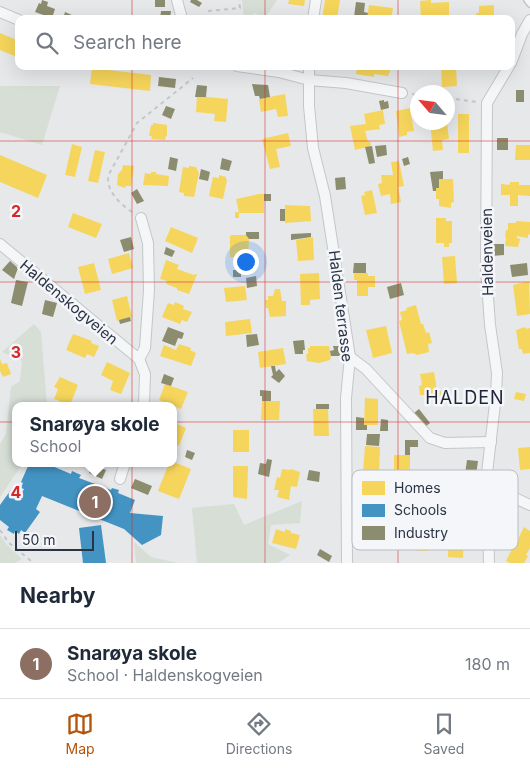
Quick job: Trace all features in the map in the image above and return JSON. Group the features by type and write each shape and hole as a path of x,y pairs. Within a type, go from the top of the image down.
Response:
{"street":[{"path":"177,0 181,15"},
{"path":"314,15 316,0"},
{"path":"0,12 15,18"},
{"path":"515,52 530,20"},
{"path":"266,70 309,80 346,83 402,93"},
{"name":"Halden terrasse","path":"309,70 309,106 313,148 325,196 350,357 346,398 347,563"},
{"path":"487,103 507,70"},
{"name":"Haldenveien","path":"487,103 486,268 490,325 497,373 488,470"},
{"path":"141,218 148,243 149,290 146,348 139,359 146,374 144,402"},
{"name":"Haldenskogveien","path":"0,244 139,359"},
{"path":"350,357 366,369 430,438 445,442 491,442"},
{"path":"120,478 124,467"},
{"path":"518,499 530,505"},
{"name":"Haldenveien","path":"488,550 488,563"}],"lane":[{"path":"527,0 530,4"}],"path":[{"path":"208,11 240,8 240,0"},
{"path":"141,218 122,205 108,186 107,180 137,123 192,78"},
{"path":"455,99 487,103"},
{"path":"0,530 9,542 31,563"}],"shaded area":[{"path":"242,0 277,0 267,15 254,13 253,15 244,15"},
{"path":"0,86 60,86 42,145 0,132"},
{"path":"34,324 41,332 47,402 12,402 12,467 20,467 0,497 0,444 6,434 11,387 20,381 22,361 2,352"},
{"path":"302,501 300,523 271,525 268,544 290,555 278,563 197,563 192,508 234,504 244,525"},
{"path":"0,535 7,545 22,559 15,563 0,563"},
{"path":"134,542 151,557 178,563 136,563"}],"building: Homes":[{"path":"289,0 305,0 304,6 288,4"},
{"path":"325,0 340,0 338,15 323,15"},
{"path":"431,0 431,3 449,2 449,15 421,15 420,1"},
{"path":"369,5 393,8 392,15 368,15"},
{"path":"494,5 494,15 476,15 476,13 479,13 479,6"},
{"path":"0,33 15,39 15,56 0,50"},
{"path":"92,70 151,75 150,91 90,84"},
{"path":"356,70 390,70 388,76 374,74 374,77 356,74"},
{"path":"441,70 456,70 457,86 442,85"},
{"path":"285,94 288,116 278,117 276,109 261,112 259,99"},
{"path":"197,96 228,99 226,122 214,121 215,114 196,112"},
{"path":"410,108 410,130 414,131 407,132 407,135 399,137 396,111"},
{"path":"383,110 385,124 379,125 380,129 365,131 371,146 355,150 350,126 366,124 364,114"},
{"path":"458,114 469,114 469,153 458,153"},
{"path":"153,123 167,125 165,140 151,139 152,136 149,136"},
{"path":"431,130 448,130 449,139 442,140 443,150 433,151"},
{"path":"288,133 291,146 276,149 280,167 270,169 262,139"},
{"path":"72,144 82,147 75,177 65,175"},
{"path":"516,145 530,145 530,160 515,160"},
{"path":"95,150 105,152 98,183 88,181"},
{"path":"0,155 47,175 38,198 0,182"},
{"path":"399,161 404,186 398,187 401,202 391,204 390,194 381,196 378,184 382,183 381,175 393,175 391,162"},
{"path":"123,165 134,166 131,186 126,186 125,188 117,185 118,174 122,170"},
{"path":"189,166 196,167 199,173 194,197 184,196 184,193 179,192 183,167 189,168"},
{"path":"151,172 169,176 168,186 143,185 145,173 151,174"},
{"path":"219,175 226,177 227,180 223,199 209,196 213,177 219,178"},
{"path":"439,179 453,179 454,202 451,203 451,208 439,206 439,199 436,199 436,188 439,188"},
{"path":"510,182 519,182 519,185 530,185 530,196 518,195 518,206 510,206 510,195 501,195 501,184 510,185"},
{"path":"372,190 377,213 365,215 361,196 365,195 364,192"},
{"path":"264,194 264,213 239,213 239,218 235,218 235,212 239,212 236,199"},
{"path":"285,205 310,206 311,221 285,223"},
{"path":"73,213 102,224 96,238 68,227"},
{"path":"436,218 446,218 446,221 452,221 452,243 449,243 449,247 444,247 444,243 436,243"},
{"path":"516,221 530,222 530,235 528,234 528,238 517,236 520,239 518,247 505,246 508,223 516,223"},
{"path":"171,227 198,238 192,253 165,241"},
{"path":"246,235 249,239 248,258 230,257 230,236"},
{"path":"313,237 314,260 298,261 296,240"},
{"path":"129,253 133,268 112,274 108,259"},
{"path":"455,256 457,283 444,284 442,257"},
{"path":"166,260 179,265 177,269 194,275 197,274 189,294 177,290 177,288 166,284 167,281 160,279"},
{"path":"94,263 101,290 85,294 78,267"},
{"path":"319,273 320,299 310,300 310,305 301,305 300,274"},
{"path":"354,273 368,273 368,276 375,276 375,287 368,287 368,296 357,296 357,280 354,280"},
{"path":"529,282 530,314 517,316 513,285"},
{"path":"245,286 247,300 226,302 224,288"},
{"path":"275,289 280,289 282,301 286,301 286,316 270,317 268,308 266,308 265,300 268,300 268,296 273,296"},
{"path":"127,296 132,317 117,321 112,300"},
{"path":"175,302 184,306 183,309 192,312 187,322 182,320 180,324 162,317 168,303 174,305"},
{"path":"416,305 421,324 423,324 426,333 429,332 432,343 428,344 429,352 417,355 413,353 407,354 399,321 402,320 400,312"},
{"path":"250,319 252,333 226,336 225,322"},
{"path":"386,326 392,353 373,358 366,330"},
{"path":"525,327 527,329 530,328 530,353 523,354 522,349 519,349 516,330"},
{"path":"73,334 92,341 91,343 99,346 94,357 87,354 85,358 66,350"},
{"path":"179,344 191,348 190,350 196,353 191,366 160,356 164,345 176,350"},
{"path":"310,346 329,346 330,360 319,363 307,361 306,354 308,354"},
{"path":"283,348 286,364 260,368 258,352"},
{"path":"0,359 2,364 7,363 11,374 3,377 0,371"},
{"path":"107,362 130,373 121,394 110,390 113,381 101,375"},
{"path":"434,372 437,391 441,391 442,398 433,399 433,397 428,398 427,395 420,395 419,386 422,385 420,374"},
{"path":"60,377 78,385 71,402 62,402 54,399 58,389 54,387"},
{"path":"165,384 188,392 181,409 177,407 177,402 159,400"},
{"path":"516,392 526,394 524,401 514,399"},
{"path":"365,398 378,399 378,425 364,425"},
{"path":"262,401 280,401 279,420 261,420"},
{"path":"313,409 328,409 329,436 314,436"},
{"path":"177,424 186,428 179,446 177,445"},
{"path":"233,430 249,430 249,452 233,452"},
{"path":"365,446 380,447 379,470 363,470"},
{"path":"530,447 530,469 520,470 518,448"},
{"path":"394,455 410,455 410,470 394,470"},
{"path":"177,463 191,469 179,499 158,491 167,467 177,467"},
{"path":"233,466 248,466 247,499 233,497"},
{"path":"282,469 300,472 297,487 291,486 289,500 277,497 279,490 274,490 277,477 280,478"},
{"path":"524,527 530,531 530,548 526,555 528,556 524,563 510,563 506,561 512,550 518,550 518,539"},
{"path":"276,529 285,532 285,529 300,535 296,549 272,543"},
{"path":"448,550 463,550 463,558 448,557"}],"building: Schools":[{"path":"28,467 54,467 71,474 72,471 81,475 79,478 111,490 112,488 119,490 118,493 135,500 130,513 163,516 161,535 142,545 124,529 42,496 36,509 40,512 25,533 21,530 19,534 15,531 14,534 7,530 9,527 0,520 0,505 13,487 22,493 24,489 21,488 23,483 21,482"},
{"path":"101,525 106,563 83,563 79,528"}],"building: Industry":[{"path":"42,0 48,2 47,6 55,9 53,15 44,15 35,12 39,3 41,4"},
{"path":"155,0 165,0 165,7 155,7"},
{"path":"191,0 197,0 202,3 199,7 190,2"},
{"path":"356,2 365,3 364,12 368,13 368,15 354,15"},
{"path":"161,11 171,11 170,15 160,15"},
{"path":"159,77 176,79 175,88 158,86"},
{"path":"252,84 268,85 270,97 260,99 259,96 255,96"},
{"path":"197,85 207,86 206,97 195,97"},
{"path":"516,90 524,90 524,102 516,102"},
{"path":"384,100 384,102 388,101 389,108 381,110 379,101"},
{"path":"166,106 175,109 171,119 162,115"},
{"path":"497,138 508,138 508,150 497,150"},
{"path":"386,145 387,155 377,157 375,146"},
{"path":"372,146 375,163 369,164 365,147"},
{"path":"170,157 178,159 176,171 168,169"},
{"path":"408,157 410,164 404,166 402,159"},
{"path":"222,158 232,161 229,171 220,169"},
{"path":"201,169 210,172 208,181 199,179"},
{"path":"443,171 443,179 439,179 439,188 433,191 430,172"},
{"path":"345,177 346,189 336,190 335,178"},
{"path":"137,189 144,201 137,204 131,193"},
{"path":"264,194 271,194 271,201 264,201"},
{"path":"280,209 285,209 285,221 280,221"},
{"path":"246,232 259,232 259,239 249,239"},
{"path":"311,233 311,237 291,240 291,234"},
{"path":"131,237 134,249 124,252 120,240"},
{"path":"491,244 504,244 504,255 491,256"},
{"path":"166,247 175,251 172,257 164,254"},
{"path":"10,261 18,268 14,279 2,270"},
{"path":"354,263 366,263 366,273 353,273"},
{"path":"527,263 528,275 512,277 510,265"},
{"path":"233,270 241,270 241,277 233,277"},
{"path":"256,276 257,286 247,288 246,278"},
{"path":"16,280 28,282 22,306 11,303"},
{"path":"401,283 404,295 390,299 387,287"},
{"path":"45,300 57,303 53,317 42,314"},
{"path":"130,317 131,321 120,324 119,320"},
{"path":"168,327 184,333 182,339 178,338 175,346 162,341"},
{"path":"257,334 259,345 247,347 246,335"},
{"path":"304,340 305,350 303,350 303,354 295,354 293,341"},
{"path":"333,346 341,346 342,356 331,356 330,351 334,350"},
{"path":"271,366 275,366 276,372 279,369 285,376 279,383 271,377 273,375"},
{"path":"164,374 174,378 171,386 161,383"},
{"path":"260,390 271,391 271,401 262,401"},
{"path":"316,404 329,404 329,409 316,409"},
{"path":"419,409 430,423 425,427 414,413"},
{"path":"356,417 364,418 364,425 367,425 367,430 356,430"},
{"path":"381,419 388,420 388,431 380,431"},
{"path":"367,434 380,434 379,446 366,445"},
{"path":"405,440 418,440 418,447 410,447 410,455 405,455"},
{"path":"187,450 195,453 192,460 185,457"},
{"path":"267,459 272,460 269,477 258,474 260,463 266,464"},
{"path":"467,460 478,461 477,470 466,470"},
{"path":"91,467 99,467 106,470 102,479 89,473"},
{"path":"309,470 320,472 319,482 307,480"},
{"path":"135,479 152,486 148,495 131,488"},
{"path":"320,549 332,556 329,562 317,555"}],"place":[{"name":"Snarøya skole","path":"95,502"}],"district":[{"name":"HALDEN","path":"465,397"}]}
